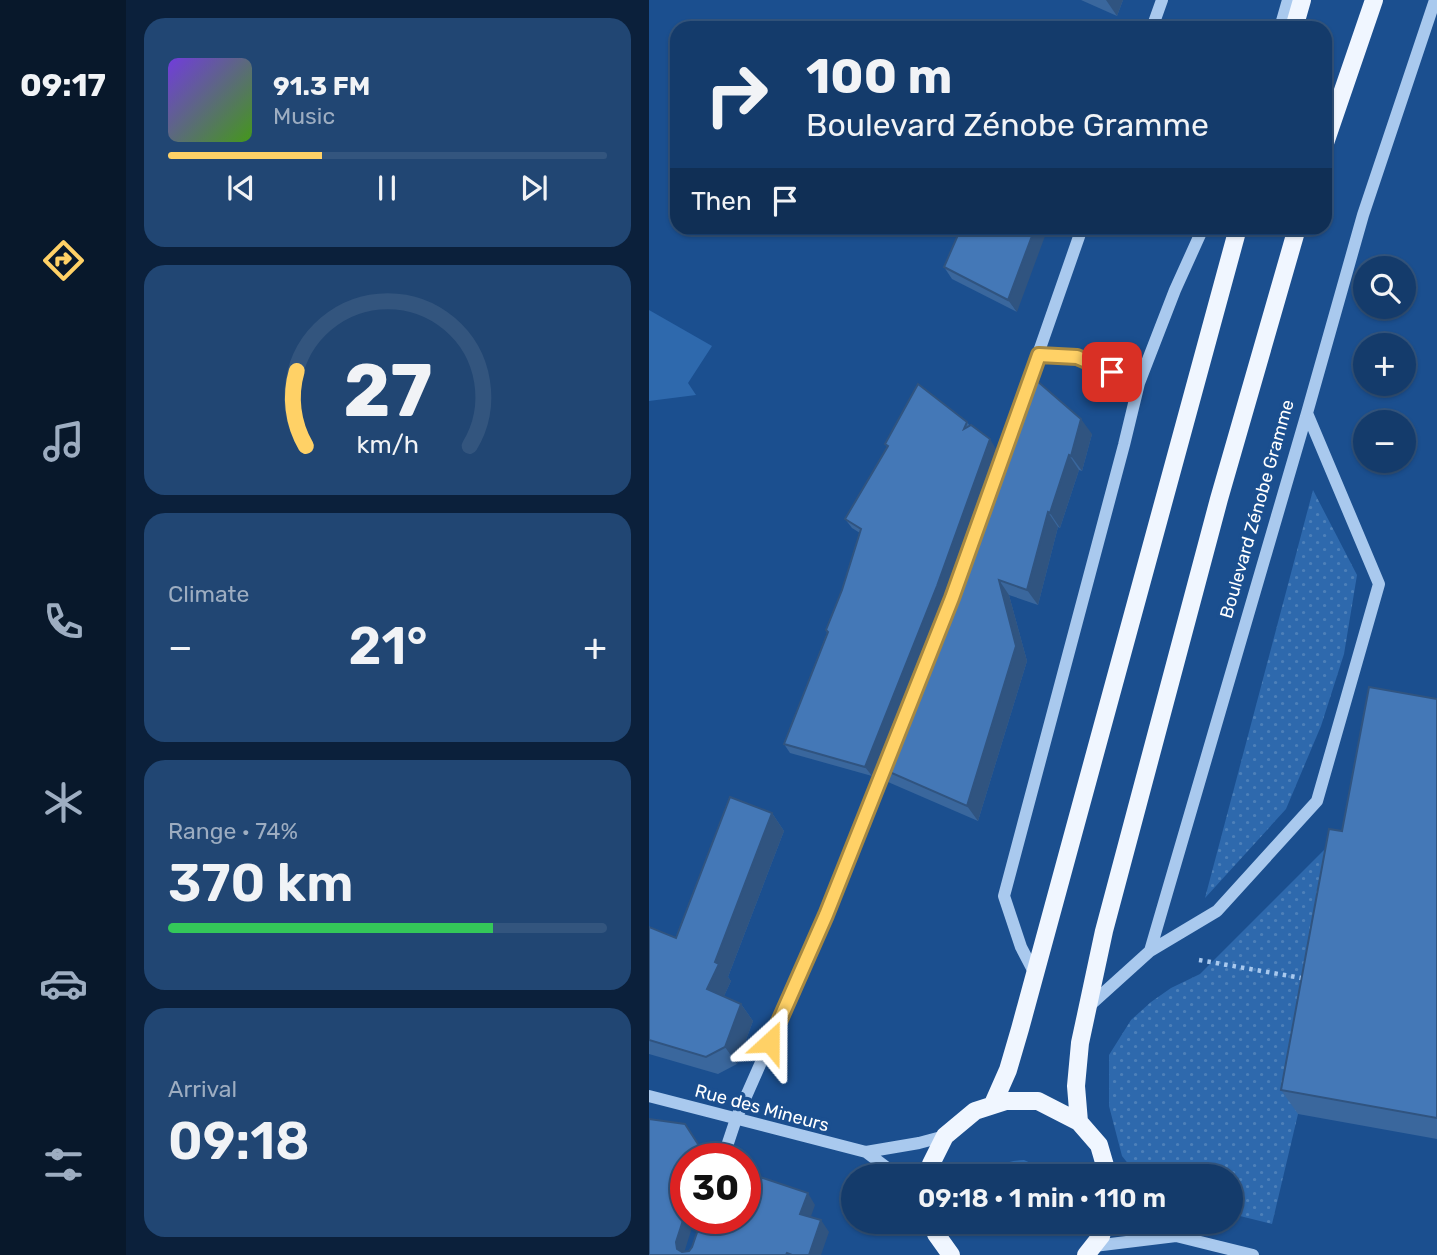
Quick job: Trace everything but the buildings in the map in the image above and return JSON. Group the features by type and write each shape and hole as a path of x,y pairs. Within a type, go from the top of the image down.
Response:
{"main road":[{"path":"1296,21 1302,0"},
{"path":"1332,122 1373,0"},
{"path":"993,1104 1008,1070 1035,974 1236,235"},
{"name":"Boulevard Zénobe Gramme","path":"1079,1122 1076,1086 1080,1043 1104,931 1202,562 1295,235"},
{"path":"931,1164 945,1136 975,1111 1006,1101 1038,1101 1079,1122 1099,1145 1105,1164"},
{"path":"936,1234 950,1255"},
{"path":"1090,1251 1102,1234"}],"street":[{"path":"1154,21 1162,0"},
{"path":"1282,21 1288,0"},
{"name":"Boulevard Zénobe Gramme","path":"1150,951 1362,215 1435,0"},
{"path":"998,470 1080,235"},
{"path":"1035,974 1021,947 1004,896 1124,445 1138,383 1200,235"},
{"path":"1039,355 1077,357 1138,383"},
{"path":"1088,1007 1150,951 1217,911 1317,801 1379,584 1307,413"},
{"path":"728,1143 736,1119 826,915 892,750"},
{"name":"Rue des Mineurs","path":"649,1096 866,1152 882,1164"},
{"name":"Rue des Mineurs","path":"866,1152 945,1136"},
{"path":"1090,1251 1176,1236 1253,1255"}],"path":[{"path":"1150,951 1310,980"}],"shaded area":[{"path":"649,310 712,346 688,383 696,395 649,401"},
{"path":"1313,490 1357,575 1344,654 1321,726 1286,809 1205,898"},
{"path":"1326,848 1298,1114 1272,1224 1243,1217 1243,1164 1128,1164 1122,1156 1109,1106 1109,1055 1131,1020 1151,1002 1171,988 1200,974"},
{"path":"1024,1160 1032,1164 1003,1164"}],"route":[{"path":"770,1042 826,915 952,598 1039,355 1077,357 1112,372"}]}
